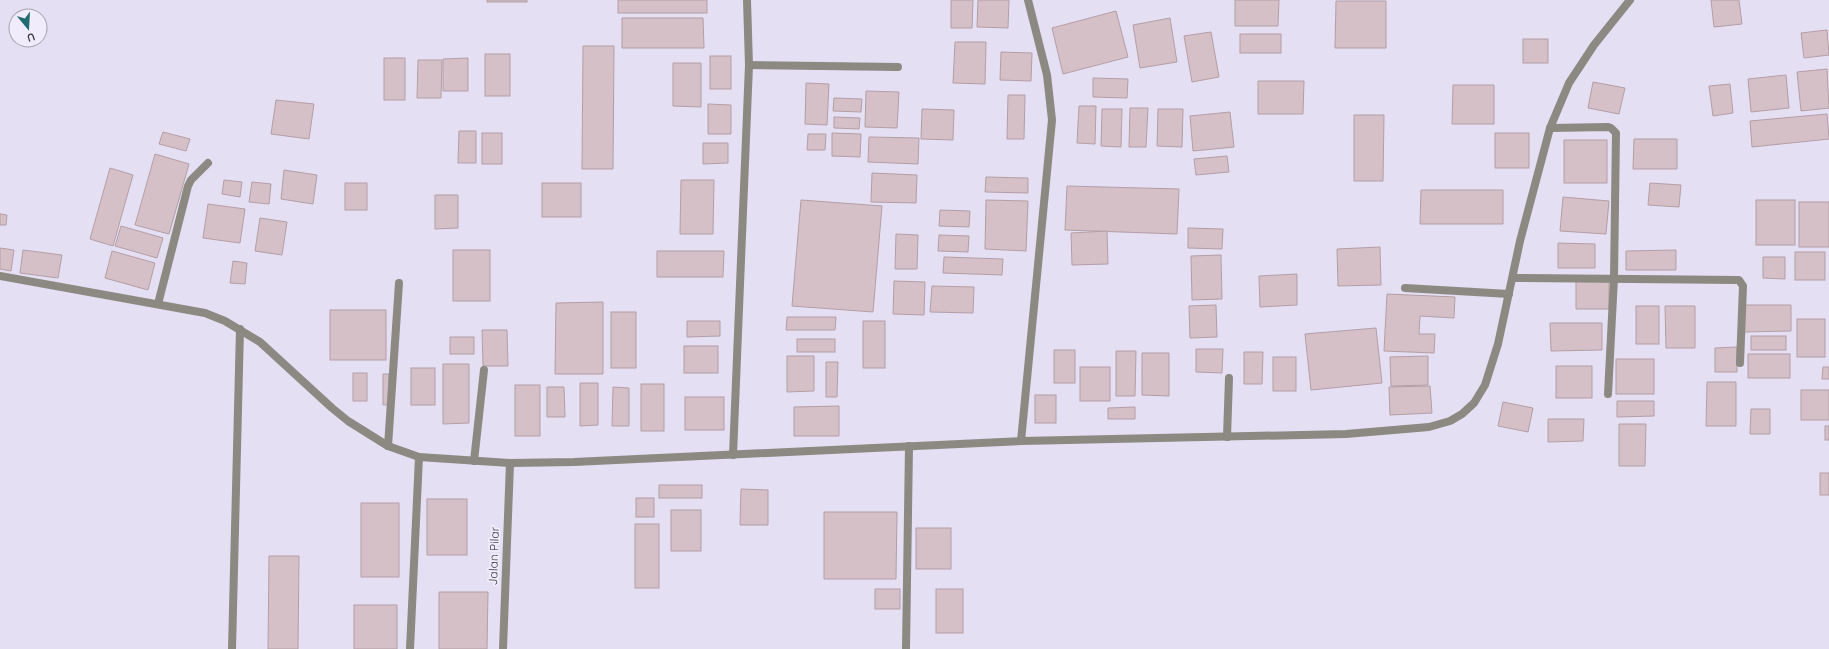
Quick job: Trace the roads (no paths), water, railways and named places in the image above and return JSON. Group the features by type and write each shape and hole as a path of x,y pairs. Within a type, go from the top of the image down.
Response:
{"street":[{"path":"732,455 749,65 747,0"},
{"path":"1021,441 1052,120 1047,75 1028,0"},
{"path":"0,276 158,304 215,317 240,329 260,342 348,421 388,446 420,457 510,463 574,462 1021,441 1346,434 1430,427 1450,421 1462,414 1474,403 1485,385 1498,344 1520,240 1550,128 1569,83 1594,44 1630,0"},
{"path":"749,65 898,67"},
{"path":"1550,128 1608,127 1616,133 1614,278 1608,394"},
{"path":"158,304 188,186 191,180 208,163"},
{"path":"1512,278 1741,280 1744,286 1740,363"},
{"path":"388,446 399,283"},
{"path":"1405,288 1509,294"},
{"path":"232,649 240,329"},
{"path":"474,461 484,370"},
{"path":"1227,437 1229,378"},
{"path":"906,649 909,446"},
{"path":"410,649 420,457"},
{"name":"Jalan Pilar","path":"503,649 510,463"}]}
